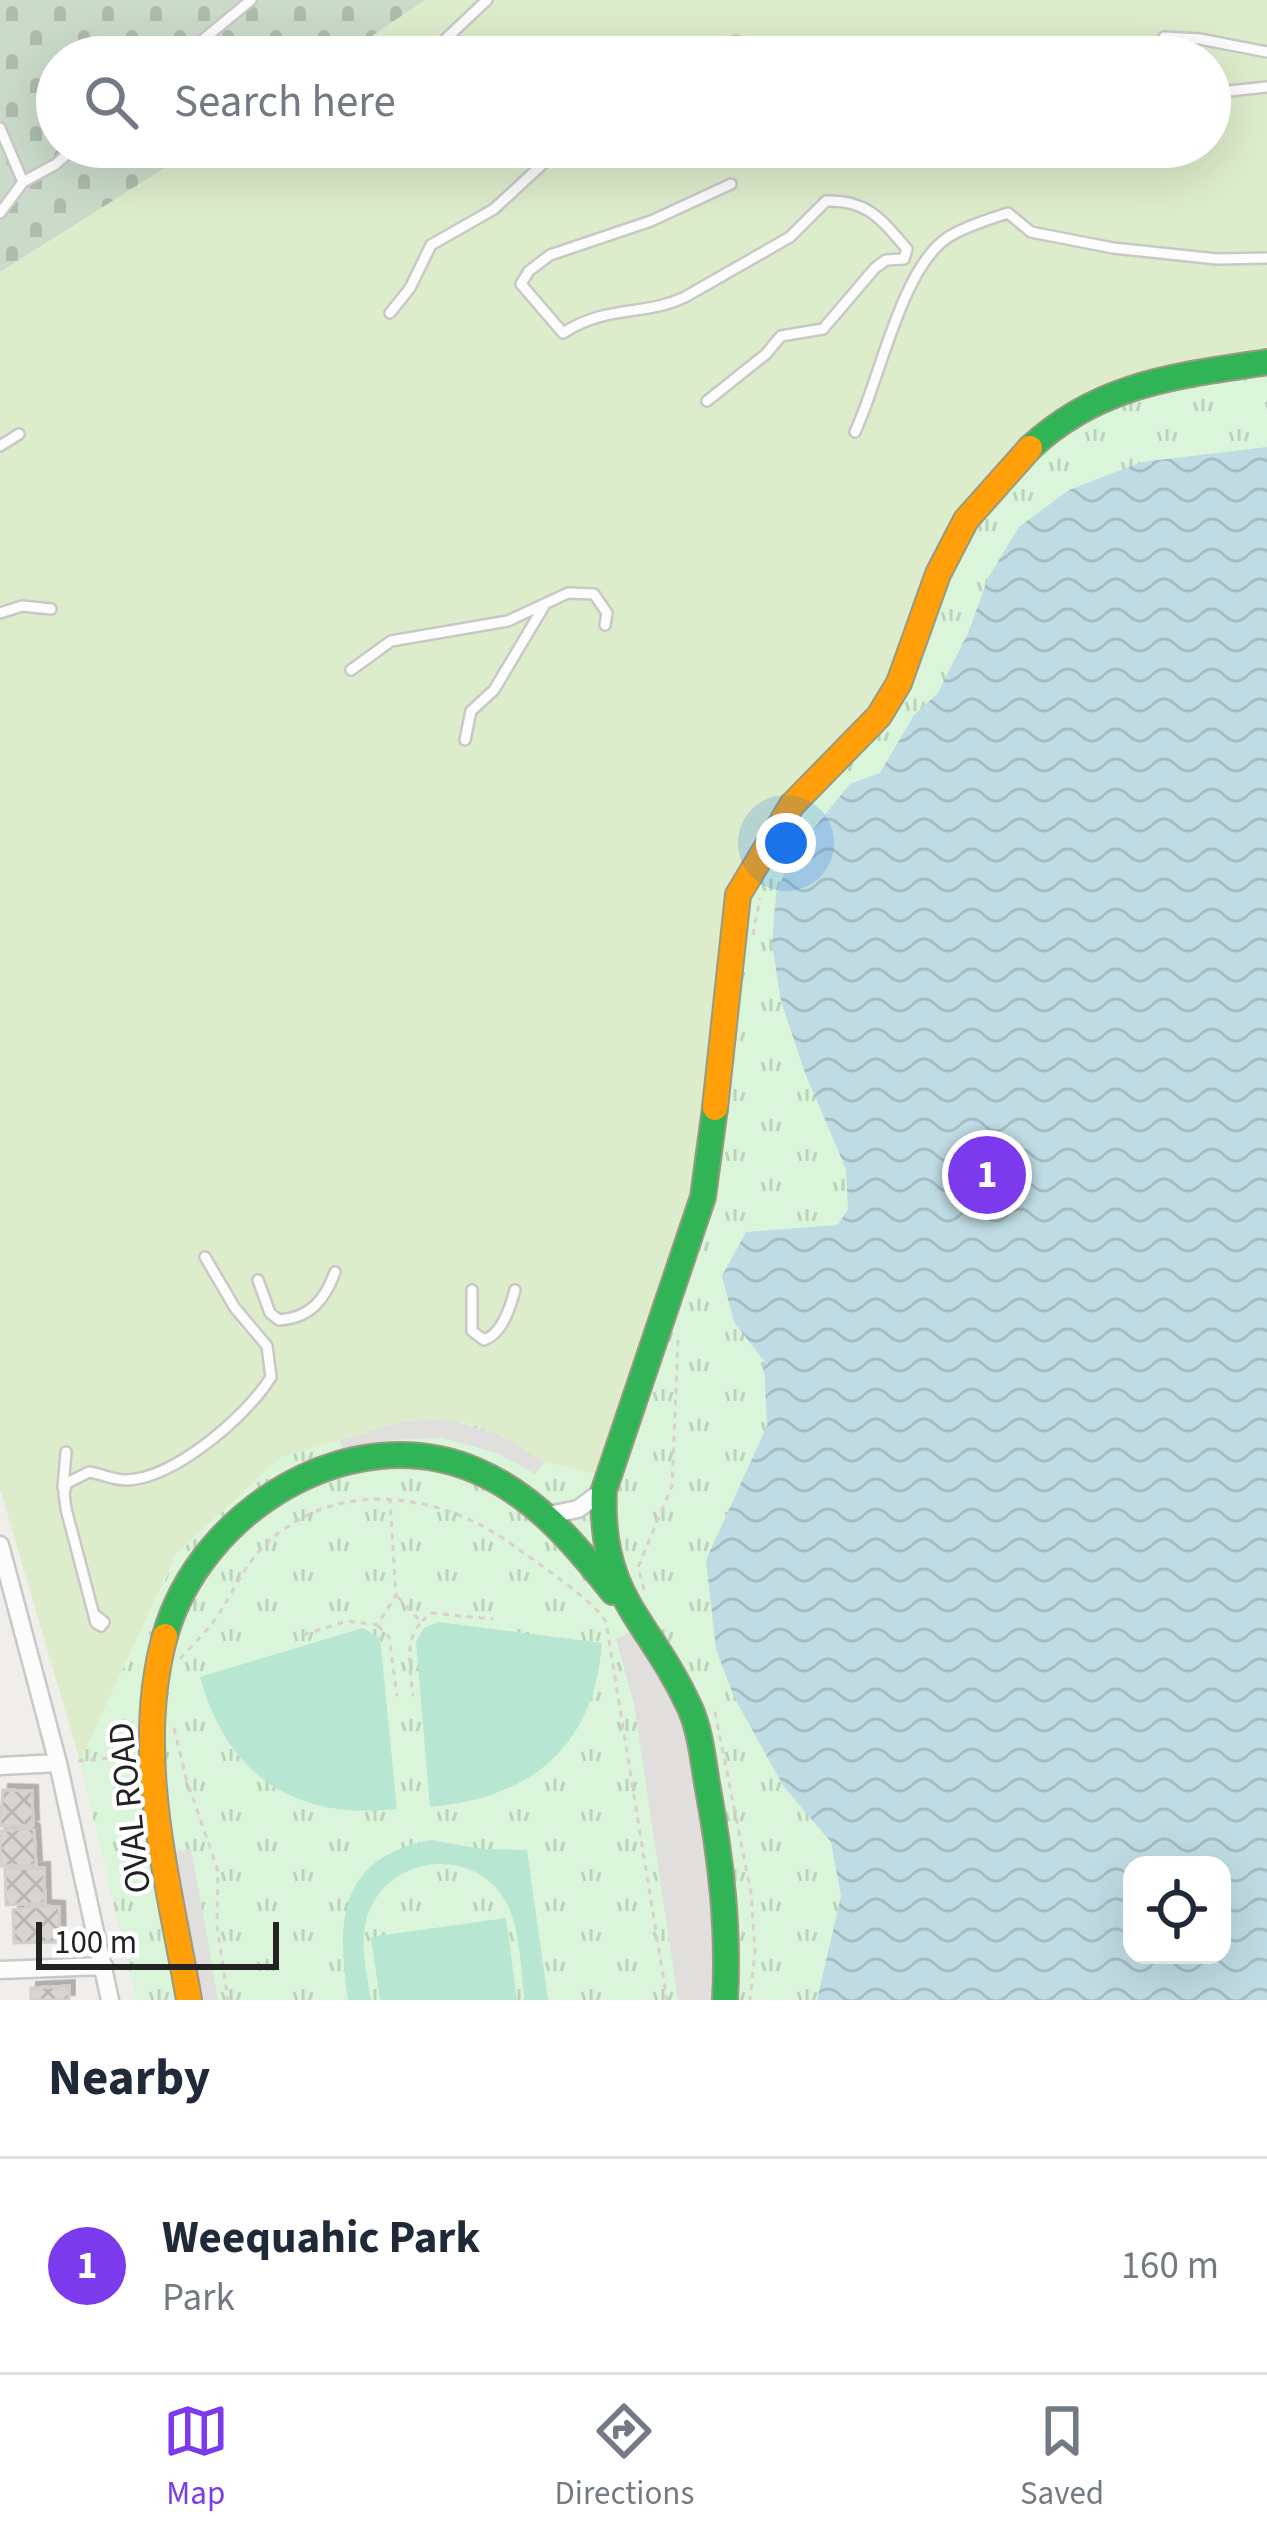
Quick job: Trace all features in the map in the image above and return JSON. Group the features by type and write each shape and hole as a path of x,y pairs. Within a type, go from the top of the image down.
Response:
{"street":[{"path":"725,2000 727,1897 700,1745 691,1710 604,1532 604,1490 703,1197 738,895 792,805 880,716 898,683 938,574 966,520 1018,459 1089,404 1155,380 1267,362"},
{"name":"OVAL ROAD","path":"188,2000 152,1755 153,1706 164,1635 188,1582 215,1543 260,1500 328,1467 386,1455 414,1454 470,1468 549,1515 635,1601"},
{"path":"549,1515 578,1509 604,1490"},
{"path":"0,1545 67,1762 110,2000"},
{"path":"0,1766 67,1762"},
{"path":"0,1970 104,1966"}],"lane":[{"path":"207,36 251,0"},
{"path":"449,36 487,0"},
{"path":"1231,45 1267,52"},
{"path":"1231,91 1267,87"},
{"path":"0,128 23,182"},
{"path":"0,214 23,182 49,168"},
{"path":"390,313 410,288 431,245 494,209 538,168"},
{"path":"706,401 781,336 823,329 886,260 904,259 907,249 873,211 850,200 826,201 767,253 685,297 668,305 606,312 563,333 521,284 550,255 651,221 731,184"},
{"path":"855,432 913,280 949,237 1009,213 1031,232 1113,248 1217,259 1267,258"},
{"path":"0,446 19,434"},
{"path":"351,670 392,641 508,621 568,593 594,594 607,613 605,625"},
{"path":"464,740 471,711 494,690 548,602"},
{"path":"0,613 22,606 51,609"},
{"path":"64,1493 68,1484 89,1472 128,1480 178,1462 216,1437 271,1377 267,1346 236,1308 205,1256"},
{"path":"258,1280 269,1313 279,1320 292,1319 324,1298 335,1272"},
{"path":"472,1290 472,1331 484,1340 494,1336 515,1290"},
{"path":"66,1452 64,1493 94,1614"}],"path":[{"path":"752,937 763,889"},
{"path":"635,1601 638,1567 672,1486 678,1323"},
{"path":"376,1625 396,1595 390,1499"},
{"path":"177,1663 203,1636 254,1558 286,1528 343,1503 413,1499 460,1512 504,1538 601,1613 615,1665 667,2000"},
{"path":"396,1595 421,1622"},
{"path":"413,1696 409,1645 421,1622 431,1613 494,1619"},
{"path":"303,1635 347,1621 376,1625 389,1636 398,1696"},
{"path":"712,1705 751,1893 755,1951 750,2000"},
{"path":"174,1725 178,1753 218,1871 217,1926 228,2000"},
{"path":"67,1762 145,1755"}],"green space":[{"path":"0,0 425,0 372,36 36,36 36,168 165,168 0,272"},
{"path":"425,0 1267,0 1267,362 711,1153 609,1478 544,1462 498,1434 447,1419 404,1421 280,1458 177,1553 80,1761 0,1489 0,272 165,168 1231,168 1231,36 372,36"},
{"path":"1267,362 1267,2000 136,2000 80,1761 178,1553 280,1458 404,1421 464,1422 498,1434 544,1462 609,1477 703,1197 731,932 763,851 880,715 966,520 1089,404"},
{"path":"438,1622 602,1643 586,1712 550,1761 498,1792 430,1807 416,1642 424,1628"},
{"path":"363,1628 380,1638 397,1809 327,1807 271,1785 228,1741 200,1677"},
{"path":"430,1840 527,1850 548,2000 525,2000 514,1923 505,1900 490,1882 472,1870 431,1865 410,1870 377,1896 364,1937 371,2000 348,2000 345,1920 360,1878 399,1849"},
{"path":"506,1918 517,2000 380,2000 371,1937"}],"shaded area":[{"path":"447,1419 498,1434 544,1462 535,1474 497,1453 442,1438 390,1440 344,1453 340,1440 404,1421"},
{"path":"630,1632 676,1696 712,1827 719,2000 678,2000 634,1704 616,1639"},
{"path":"191,1849 218,2000 180,2000 154,1856"}],"water":[{"path":"1267,447 1267,2000 817,2000 841,1896 831,1842 784,1787 734,1697 716,1649 706,1560 767,1426 764,1361 734,1322 722,1276 746,1232 838,1225 848,1209 846,1169 781,1001 772,944 776,894 792,855 850,784 880,773 914,715 938,693 988,578 1019,527 1069,490 1142,462"}],"building":[{"path":"3,1790 32,1791 33,1825 0,1826"},
{"path":"34,1830 36,1865 0,1866 0,1831"},
{"path":"44,1868 45,1903 6,1905 5,1869"},
{"path":"59,1907 60,1942 14,1943 13,1910"},
{"path":"69,1986 69,2000 31,2000 31,1988"}],"traffic: fast":[{"path":"1030,448 1056,426 1112,396 1171,378 1267,362"},
{"path":"715,1108 703,1197 604,1490 605,1527 618,1584 675,1678 699,1737 723,1894 725,2000"},
{"path":"165,1636 183,1591 211,1550 246,1514 287,1486 332,1466 380,1456 429,1457 498,1481 552,1523 613,1592"}],"traffic: slow":[{"path":"715,1108 738,895 792,805 879,716 899,683 938,574 966,520 1030,448"},
{"path":"165,1636 152,1726 153,1772 189,2000"}],"place":[{"name":"Weequahic Park","path":"987,1175"}]}
